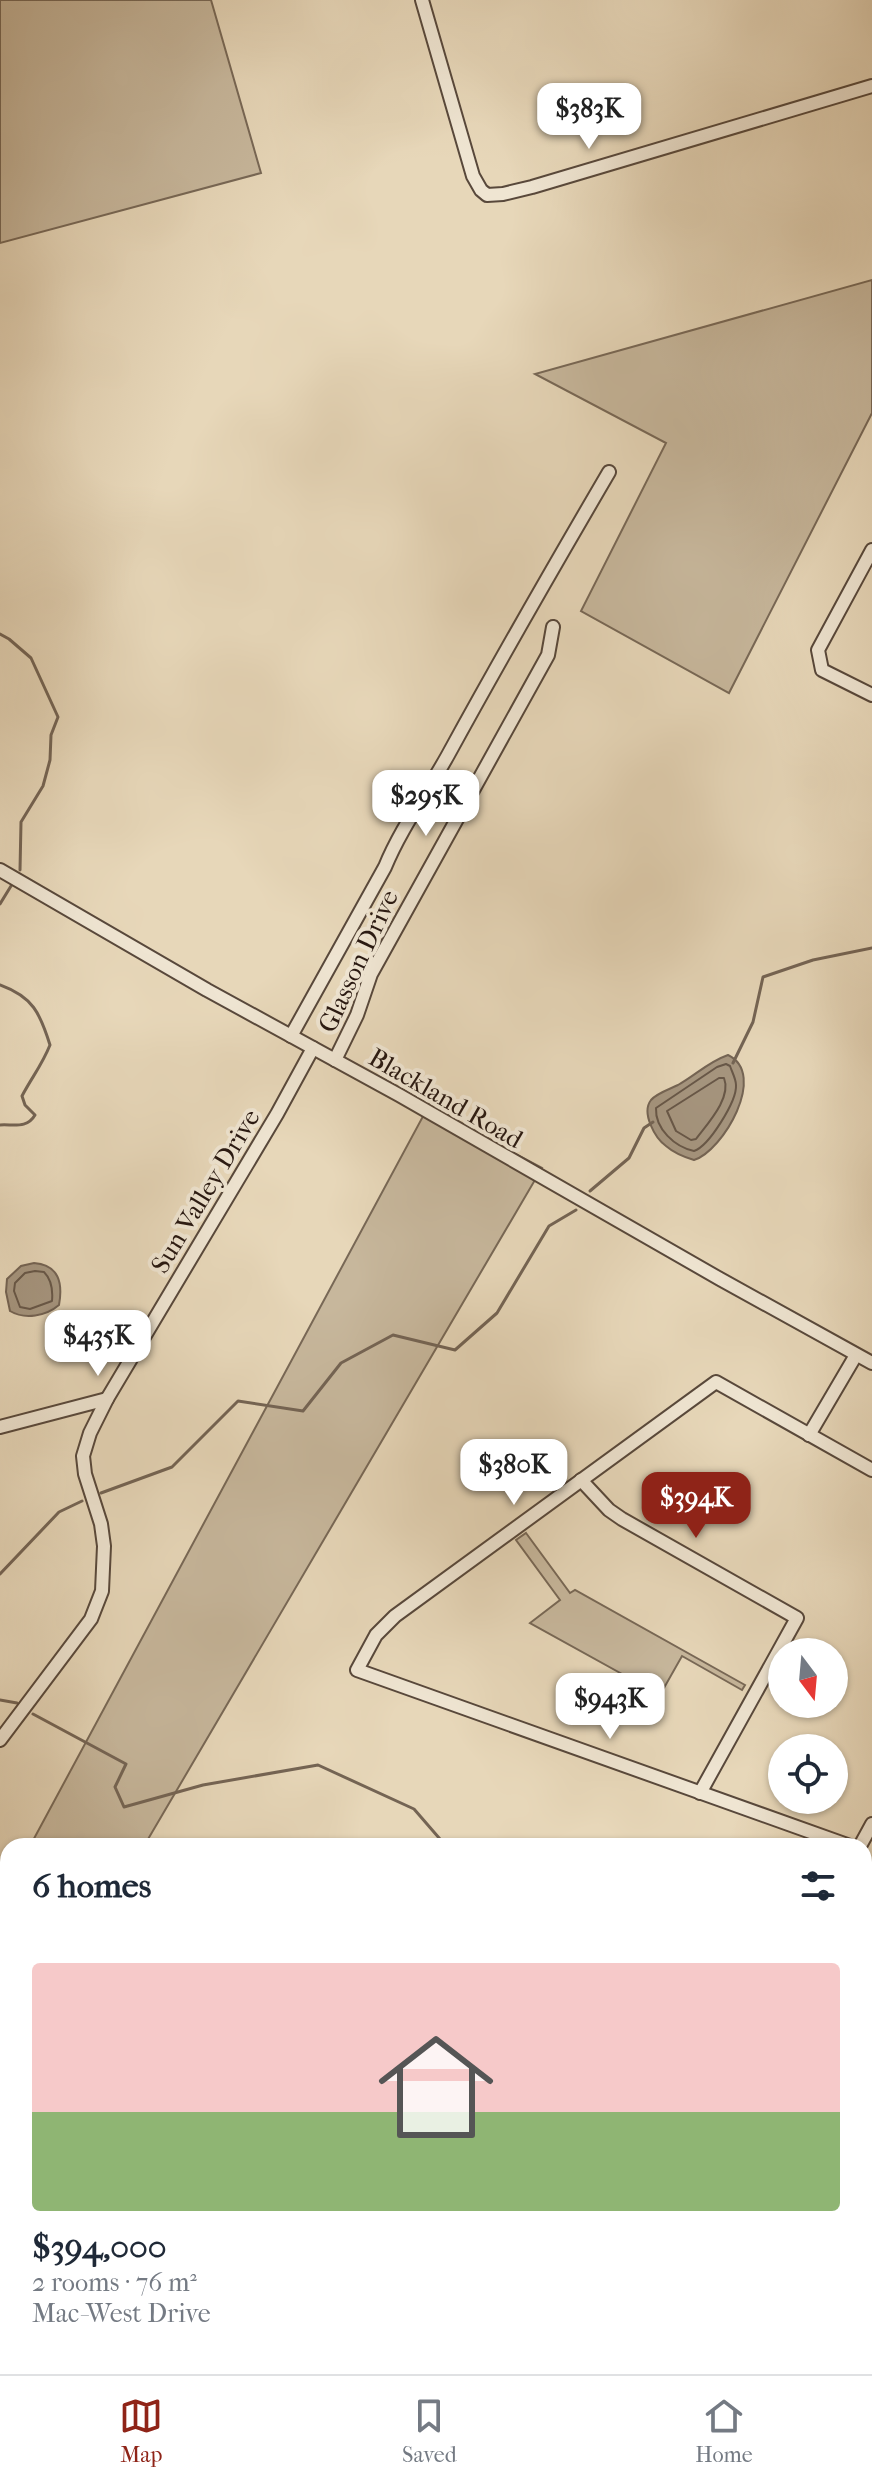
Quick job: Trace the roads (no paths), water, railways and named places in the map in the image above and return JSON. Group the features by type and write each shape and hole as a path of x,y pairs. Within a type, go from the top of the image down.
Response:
{"street":[{"path":"422,0 473,176 487,195 532,187 872,86"},
{"path":"291,1036 385,867 397,839 609,472"},
{"path":"872,550 818,650 822,670 872,695"},
{"name":"Glasson Drive","path":"335,1060 357,1015 371,974 548,655 553,627"},
{"name":"Blackland Road","path":"0,870 872,1363"},
{"name":"Sun Valley Drive","path":"0,1740 63,1658 98,1606 105,1566 101,1524 85,1474 83,1456 90,1433 313,1048"},
{"path":"809,1435 856,1355"},
{"path":"827,1838 357,1670 376,1635 395,1616 716,1382 872,1470"},
{"path":"0,1427 107,1399"},
{"path":"581,1480 609,1510 622,1519 797,1618 700,1793"}],"water":[{"path":"728,1055 739,1065 744,1078 737,1111 728,1128 705,1154 694,1160 676,1153 654,1131 648,1118 648,1105 660,1093"},
{"path":"34,1263 49,1267 57,1276 59,1305 35,1316 16,1314 10,1311 7,1279 21,1266"}],"waterway":[{"path":"0,634 31,658 58,717 51,735 50,760 43,786 21,822 20,870"},
{"path":"0,904 11,886"},
{"path":"733,1063 753,1022 763,977 813,960 872,948"},
{"path":"0,985 20,995 34,1008 50,1045 22,1096 25,1105 35,1115 24,1124 0,1125"},
{"path":"590,1191 629,1158 644,1128 653,1122"},
{"path":"101,1493 172,1467 238,1401 303,1411 341,1363 393,1335 455,1350 497,1313 549,1226 576,1210"},
{"path":"0,1574 59,1512 82,1501"},
{"path":"0,1700 17,1703"},
{"path":"33,1714 126,1764 115,1787 124,1807 203,1785 318,1765 414,1809 439,1838"}]}
